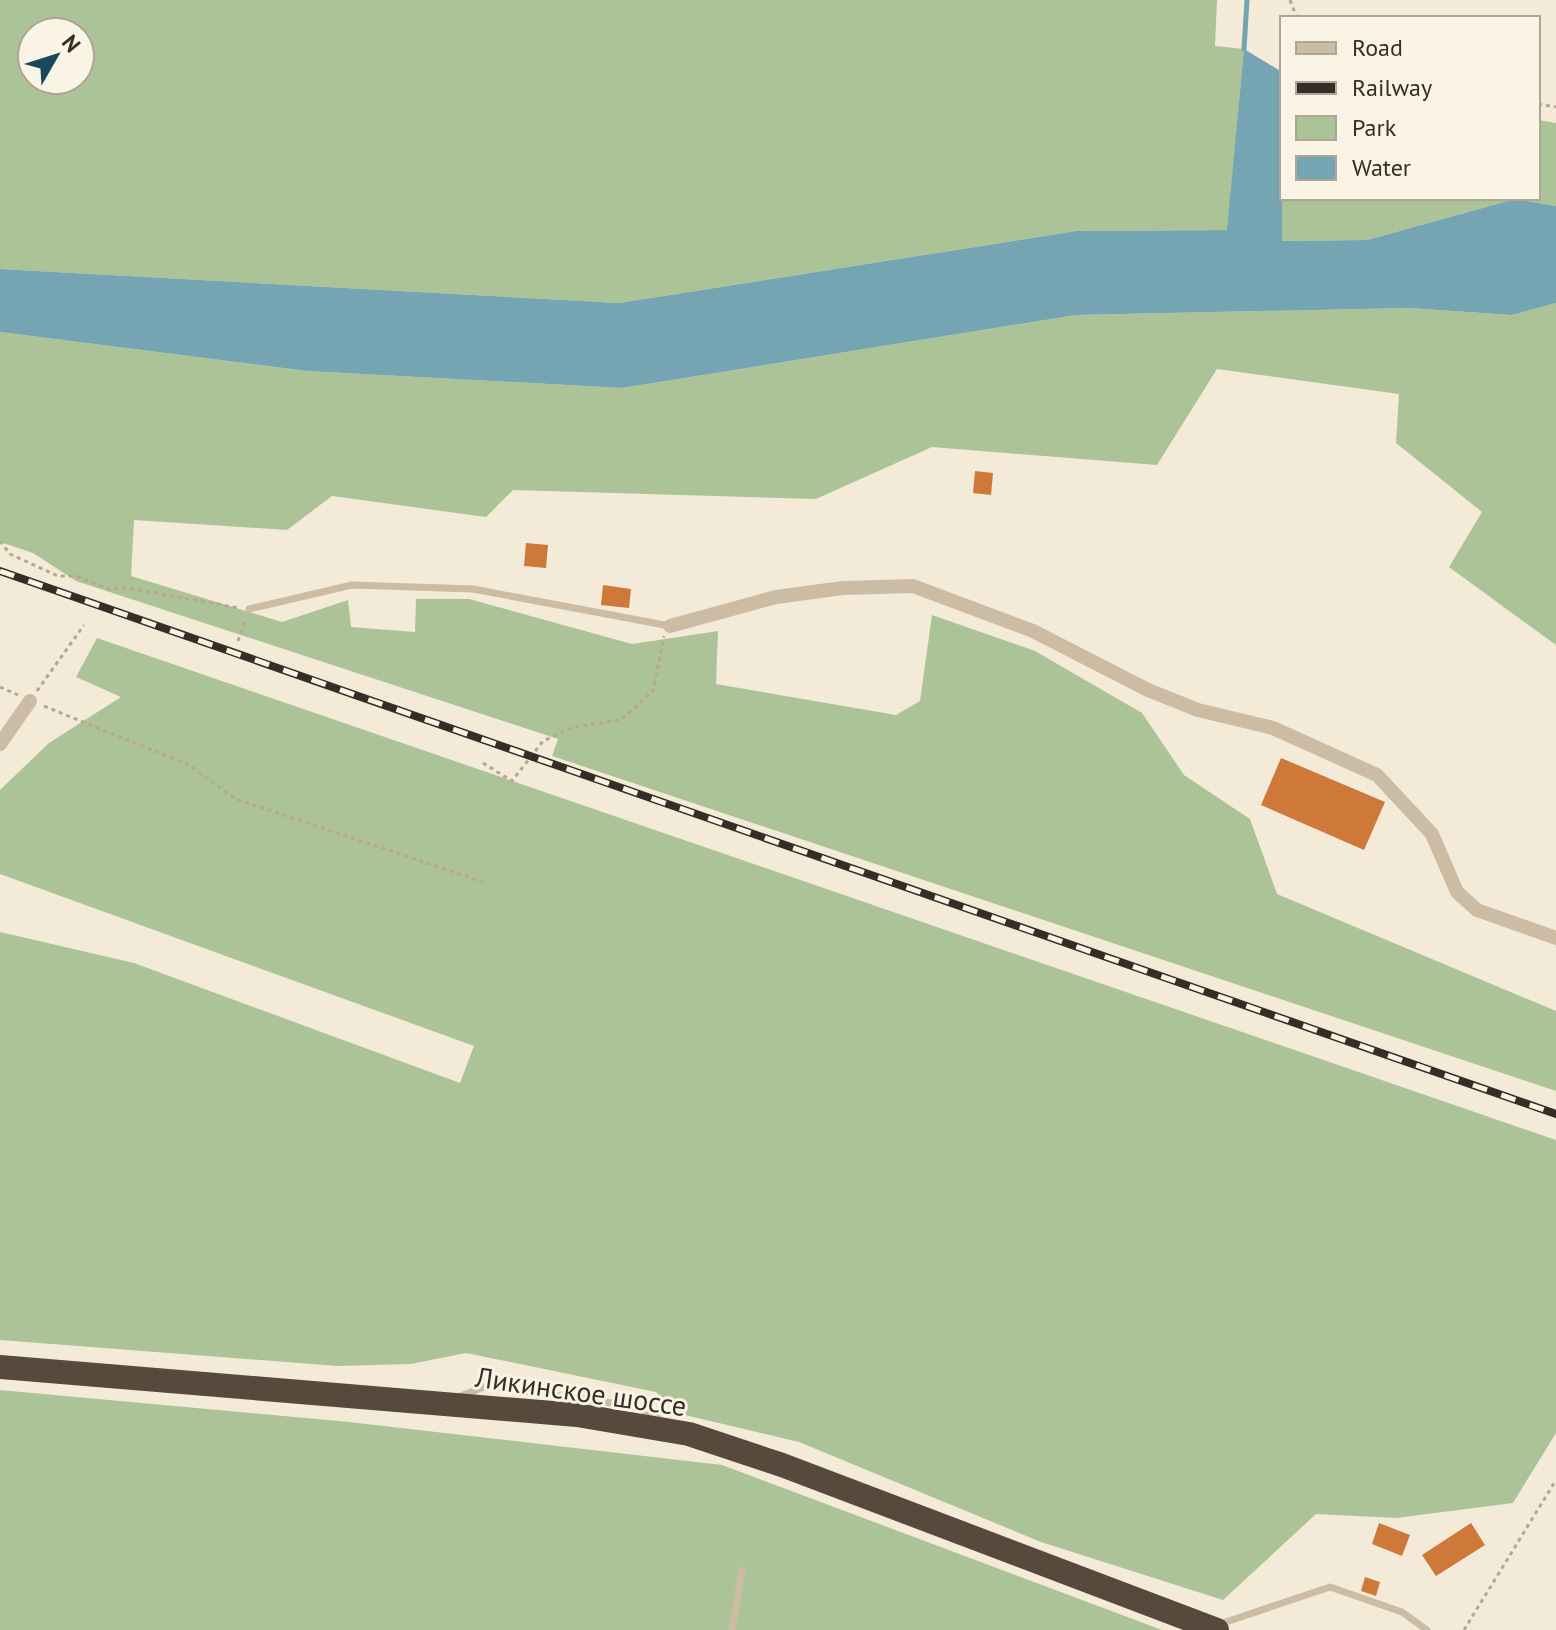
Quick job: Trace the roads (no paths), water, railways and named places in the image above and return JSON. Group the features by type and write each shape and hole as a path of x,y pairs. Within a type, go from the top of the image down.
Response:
{"highway":[{"name":"Ликинское шоссе","path":"0,1367 577,1415 689,1434 782,1465 1213,1629"}],"street":[{"path":"670,626 776,597 843,588 913,586 1033,631 1161,695 1198,710 1273,728 1377,775 1432,834 1457,892 1477,910 1556,938"},
{"path":"0,744 30,701"}],"lane":[{"path":"249,609 352,585 473,589 670,626"},
{"path":"732,1630 742,1570"},
{"path":"1213,1629 1330,1587 1402,1612 1427,1630"}],"water":[{"path":"1244,49 1280,71 1282,241 1367,240 1511,200 1556,206 1556,303 1512,315 1408,308 1076,315 622,388 307,371 0,332 0,269 619,303 1076,231 1227,230"}],"waterway":[{"path":"1244,49 1247,0"}],"railway":[{"path":"0,571 1556,1114"}]}
